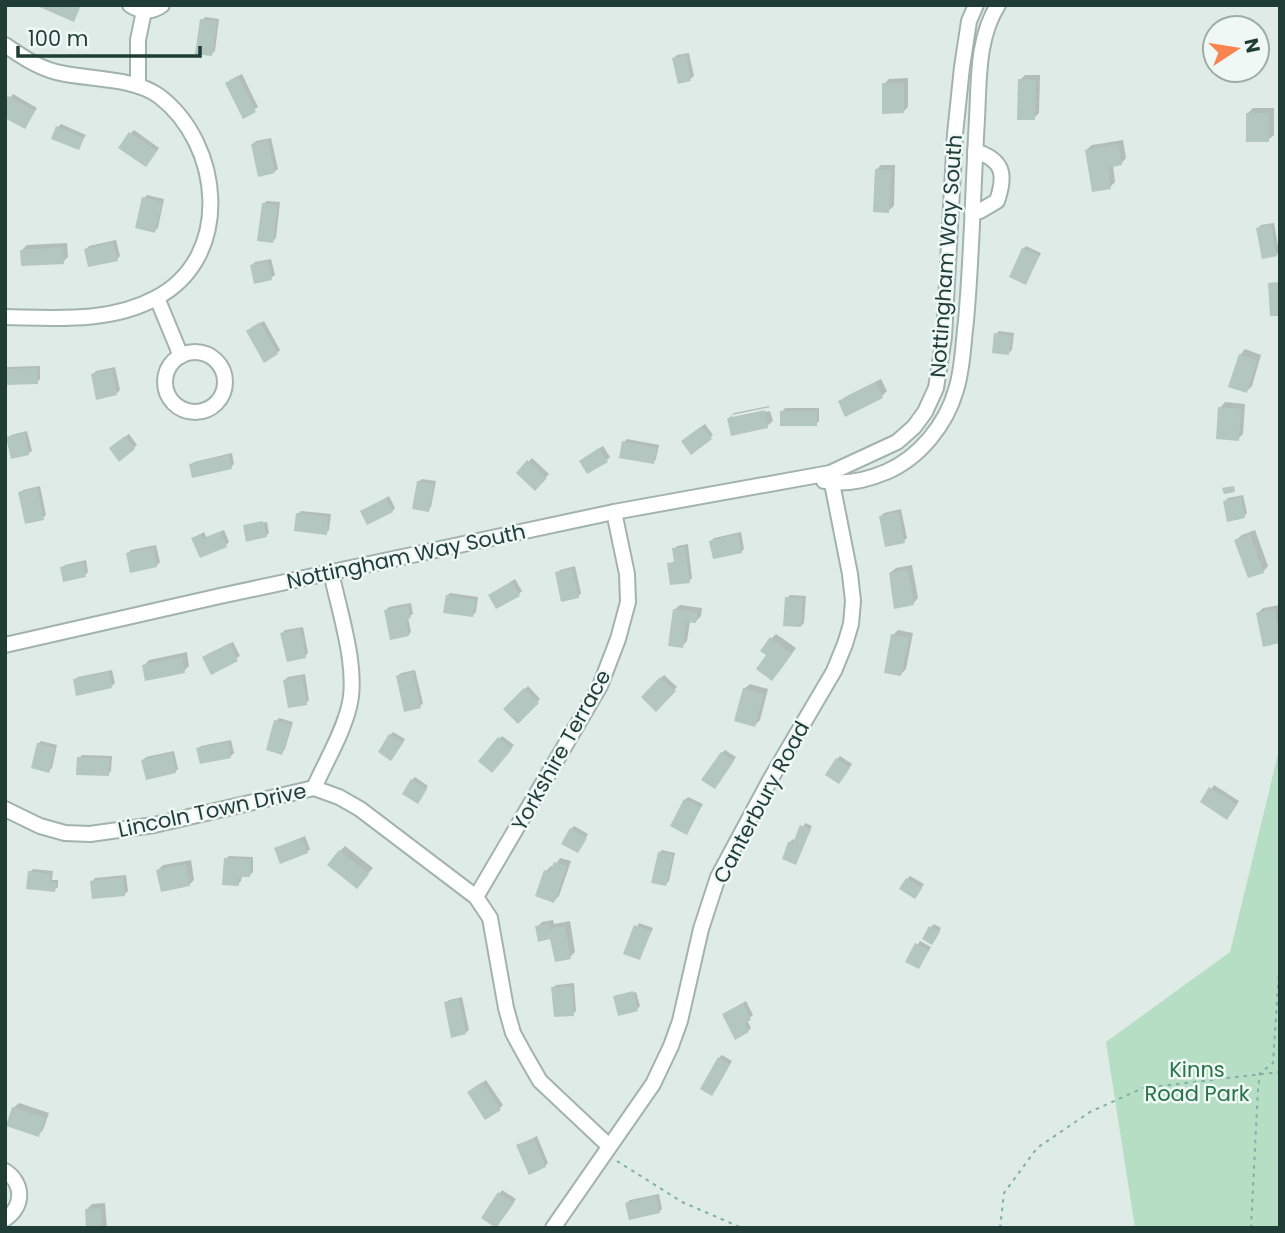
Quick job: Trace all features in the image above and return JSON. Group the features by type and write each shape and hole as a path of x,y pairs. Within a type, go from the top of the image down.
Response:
{"street":[{"path":"138,85 137,8 151,10 162,5"},
{"name":"Nottingham Way South","path":"831,478 897,442 914,427 925,412 936,388 944,337 955,134 969,21 976,5"},
{"name":"Nottingham Way South","path":"5,645 614,512 809,477 874,477 903,465 920,450 946,413 956,391 968,296 982,49 998,5"},
{"path":"5,45 27,60 53,71 138,85 157,94 177,112 195,136 202,150 212,199 209,228 199,255 178,282 157,298 104,316 78,319 5,317"},
{"name":"Nottingham Way South","path":"972,212 980,211 997,201 1003,179 1001,168 993,159 975,151"},
{"path":"157,298 181,356"},
{"path":"201,352 214,358 223,370 222,397 205,411 191,412 177,406 168,394 165,380 167,373 170,366 181,356 201,352"},
{"name":"Canterbury Road","path":"553,1228 653,1084 680,1021 701,929 718,877 770,780 834,671 845,644 850,624 851,587 831,478"},
{"name":"Yorkshire Terrace","path":"476,897 600,686 618,639 628,602 627,574 614,512"},
{"path":"314,788 343,726 350,704 351,678 347,648 331,572"},
{"name":"Lincoln Town Drive","path":"5,810 65,833 90,834 153,825 314,788 339,797 360,809 476,897 490,918 513,1033 540,1081 607,1149"},
{"path":"5,1171 18,1184 20,1198 15,1210 5,1219"}],"path":[{"path":"1251,1228 1260,1073 1273,1063 1280,956"},
{"path":"1000,1228 1004,1193 1037,1148 1090,1112 1143,1088 1280,1072"},
{"path":"607,1149 682,1202 742,1228"}],"green space":[{"name":"Kinns Road Park","path":"1280,746 1280,1228 1135,1228 1106,1042 1230,952"}],"building":[{"path":"35,5 81,5 74,22"},
{"path":"200,19 217,21 212,56 195,54"},
{"path":"686,55 691,81 678,84 672,58"},
{"path":"238,76 256,112 243,119 225,83"},
{"path":"1018,79 1036,80 1035,120 1017,120"},
{"path":"882,83 904,83 904,113 882,114"},
{"path":"8,96 35,111 25,129 5,118 5,101"},
{"path":"1246,113 1269,113 1269,142 1246,142"},
{"path":"56,126 84,138 79,150 51,139"},
{"path":"129,132 157,151 146,167 118,148"},
{"path":"268,140 275,173 258,177 251,144"},
{"path":"1118,144 1122,165 1108,168 1111,189 1092,192 1085,150"},
{"path":"875,169 891,170 889,213 873,212"},
{"path":"142,197 162,202 155,233 135,228"},
{"path":"262,203 278,205 273,243 257,241"},
{"path":"1271,225 1277,256 1262,259 1256,228"},
{"path":"113,242 118,261 88,267 84,249"},
{"path":"63,247 64,264 21,266 20,250"},
{"path":"1022,248 1039,256 1026,285 1009,277"},
{"path":"268,261 272,280 254,284 250,265"},
{"path":"1280,282 1280,316 1270,316 1268,283"},
{"path":"260,322 278,354 264,363 246,331"},
{"path":"994,333 1012,336 1009,355 992,353"},
{"path":"1239,354 1257,360 1247,393 1228,387"},
{"path":"37,368 38,384 5,385 5,369"},
{"path":"112,369 117,395 96,400 91,374"},
{"path":"876,382 883,398 845,417 838,401"},
{"path":"1218,407 1241,409 1239,441 1216,439"},
{"path":"765,410 768,428 731,436 727,418"},
{"path":"780,411 817,411 817,426 780,426"},
{"path":"702,426 712,439 691,455 681,441"},
{"path":"25,433 29,455 11,459 6,437"},
{"path":"125,436 135,449 119,462 109,448"},
{"path":"622,441 657,448 654,464 619,458"},
{"path":"599,448 608,462 587,474 579,461"},
{"path":"229,455 232,469 192,478 189,464"},
{"path":"527,460 547,478 535,491 516,473"},
{"path":"417,481 434,484 429,512 412,509"},
{"path":"1234,486 1235,492 1224,494 1222,488"},
{"path":"37,488 44,520 25,524 18,492"},
{"path":"1241,497 1245,518 1227,522 1223,501"},
{"path":"386,498 393,512 367,525 360,511"},
{"path":"898,512 905,543 885,547 879,516"},
{"path":"296,513 328,517 327,535 294,531"},
{"path":"263,521 267,537 246,542 243,525"},
{"path":"221,531 227,547 200,558 191,538 201,534 203,539"},
{"path":"738,534 742,553 713,559 709,541"},
{"path":"1250,534 1264,573 1248,578 1234,540"},
{"path":"153,547 157,567 130,573 126,553"},
{"path":"685,547 690,583 670,585 667,563 674,562 672,548"},
{"path":"83,562 86,577 63,582 60,567"},
{"path":"572,569 579,598 561,602 555,572"},
{"path":"908,570 914,605 894,609 889,573"},
{"path":"512,581 520,596 496,609 488,595"},
{"path":"446,595 476,600 473,617 443,613"},
{"path":"785,597 803,598 801,627 783,626"},
{"path":"408,605 411,618 406,619 409,636 390,640 384,610"},
{"path":"673,609 698,612 696,623 686,622 683,648 668,646"},
{"path":"1275,609 1280,643 1263,647 1256,613"},
{"path":"300,629 306,658 287,662 280,633"},
{"path":"891,634 909,638 901,676 884,673"},
{"path":"770,637 792,654 772,681 756,669 766,655 760,651"},
{"path":"230,643 238,661 211,675 202,657"},
{"path":"182,657 185,673 145,681 142,665"},
{"path":"109,672 112,688 76,696 73,679"},
{"path":"413,672 421,708 404,712 396,676"},
{"path":"302,676 307,705 288,708 283,680"},
{"path":"660,677 676,691 656,712 641,697"},
{"path":"524,688 539,703 518,724 503,709"},
{"path":"743,688 764,694 755,727 734,721"},
{"path":"274,720 291,725 282,755 266,750"},
{"path":"389,734 403,743 391,761 378,752"},
{"path":"498,737 512,749 492,773 478,761"},
{"path":"228,742 231,758 200,764 196,748"},
{"path":"37,743 55,748 49,773 31,768"},
{"path":"721,752 734,761 715,789 701,780"},
{"path":"172,753 176,773 146,780 141,760"},
{"path":"77,757 109,758 109,776 76,775"},
{"path":"836,758 850,768 839,784 825,775"},
{"path":"411,779 427,789 418,804 402,794"},
{"path":"1209,787 1237,804 1227,820 1200,802"},
{"path":"684,799 701,807 687,835 670,826"},
{"path":"800,825 811,829 796,865 782,859 788,842 793,843"},
{"path":"570,828 587,838 578,853 561,844"},
{"path":"302,838 308,853 280,864 274,848"},
{"path":"339,850 369,874 357,889 327,865"},
{"path":"658,852 673,855 666,886 651,883"},
{"path":"224,858 251,859 250,877 239,877 239,886 222,885"},
{"path":"554,862 567,866 554,903 535,896 544,870 550,872"},
{"path":"186,864 190,886 161,892 156,870"},
{"path":"28,871 51,874 50,882 56,883 55,892 26,889"},
{"path":"123,877 125,896 92,899 90,881"},
{"path":"906,878 922,888 915,899 899,889"},
{"path":"549,924 550,929 565,925 571,959 555,962 550,939 538,942 535,926"},
{"path":"634,925 651,931 640,960 623,954"},
{"path":"929,926 940,932 932,945 922,939"},
{"path":"915,943 929,950 919,969 905,962"},
{"path":"572,986 574,1016 554,1017 551,987"},
{"path":"633,991 638,1011 618,1016 613,996"},
{"path":"459,999 466,1034 451,1038 444,1002"},
{"path":"743,1003 751,1020 745,1023 749,1032 735,1040 722,1014"},
{"path":"718,1057 730,1064 712,1096 700,1089"},
{"path":"482,1082 501,1110 485,1120 467,1092"},
{"path":"12,1107 45,1118 39,1137 6,1126"},
{"path":"534,1138 546,1167 529,1175 516,1145"},
{"path":"498,1192 514,1203 496,1228 481,1218"},
{"path":"656,1196 660,1213 629,1220 625,1203"},
{"path":"101,1208 102,1228 86,1228 85,1209"}]}
